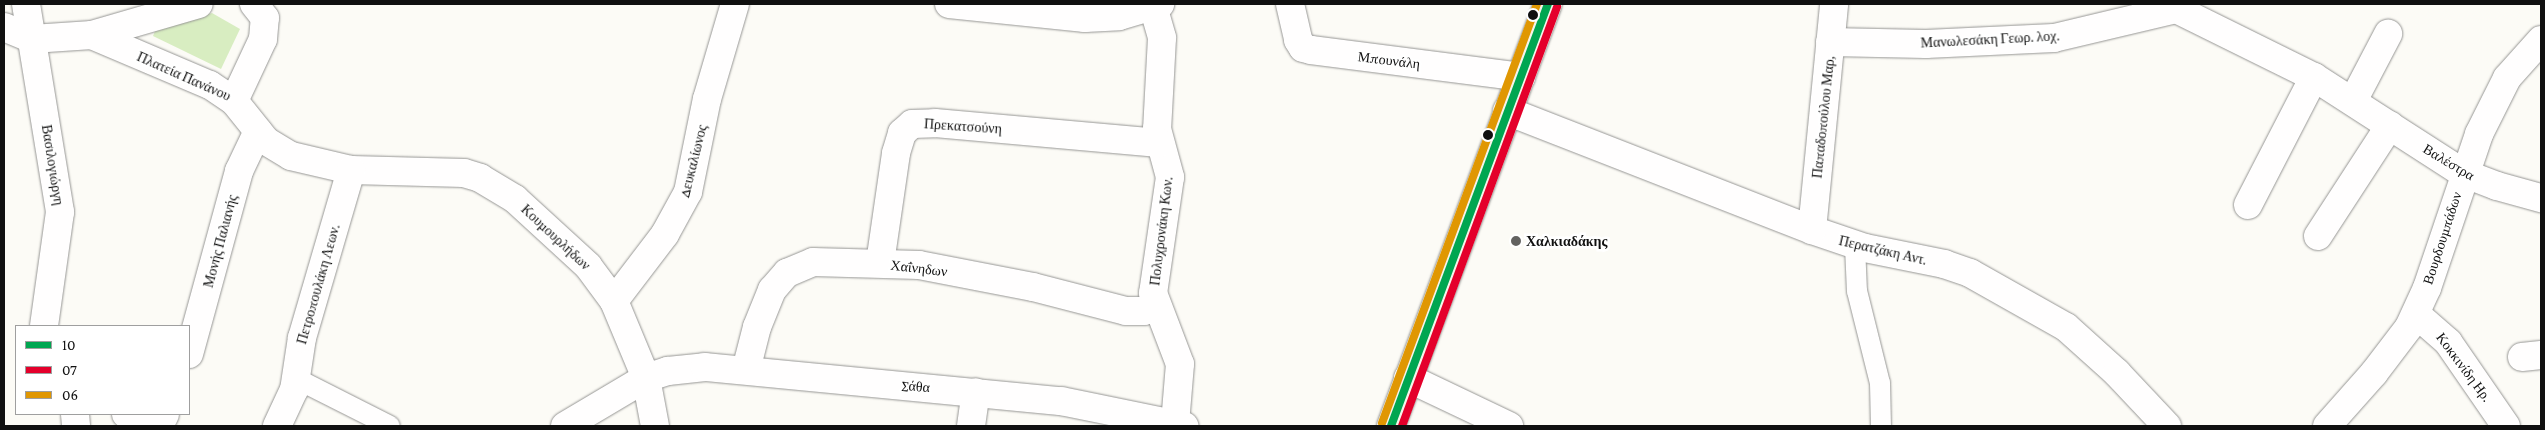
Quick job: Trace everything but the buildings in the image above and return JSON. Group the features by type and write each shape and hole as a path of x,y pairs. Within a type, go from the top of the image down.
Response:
{"main road":[{"path":"1391,426 1548,4"}],"street":[{"name":"Βασιλογιώργη","path":"26,4 60,212 44,325"},
{"path":"4,27 32,39 79,36 199,4"},
{"name":"Πλατεία Πανάνου","path":"79,36 210,85 234,101 263,39 265,18 254,4"},
{"name":"Δευκαλίωνος","path":"614,301 665,234 688,192 707,99 735,4"},
{"path":"949,4 1085,18 1119,16 1156,5"},
{"name":"Μπουνάλη","path":"1290,4 1299,43 1311,50 1521,77"},
{"name":"Παπαδοπούλου Μαρ,","path":"1812,230 1834,4"},
{"name":"Πολυχρονάκη Κων.","path":"1156,5 1162,38 1157,116 1159,143 1170,177 1154,274 1155,306 1174,344 1181,369 1180,425"},
{"name":"Μανωλεσάκη Γεωρ. λοχ.","path":"1830,42 1926,44 2054,38 2171,7"},
{"name":"Βαλέστρα","path":"2171,7 2314,77 2463,173 2497,186 2541,198"},
{"path":"2353,101 2388,34"},
{"name":"Βουρδουμπάδων","path":"2327,426 2390,354 2416,314 2463,173 2507,78 2541,40"},
{"path":"2248,205 2314,77"},
{"name":"Κουμουρλήδων","path":"234,101 271,146 291,156 351,170 444,172 480,178 539,218 588,266 614,301 646,378 655,426"},
{"name":"Περατζάκη Αντ.","path":"1507,111 1856,246 1970,273 2042,311 2084,342 2166,426"},
{"name":"Πρεκατσούνη","path":"880,263 896,153 902,133 912,124 935,123 1159,143"},
{"path":"2318,236 2390,125"},
{"name":"Μονής Παλιανής","path":"190,350 239,171 258,131"},
{"name":"Πετροπουλάκη Λεων.","path":"276,426 297,378 302,338 351,170"},
{"name":"Χαΐνηδων","path":"746,370 766,299 787,273 813,262 919,265 1033,287 1126,311 1144,311 1155,306"},
{"name":"Κοκκινίδη Ηρ.","path":"2416,314 2448,342 2506,426"},
{"name":"Σάθα","path":"565,426 646,378 668,371 704,367 1061,401 1180,425"},
{"path":"1408,378 1508,426"},
{"path":"971,426 976,392"},
{"path":"127,415 142,426"}],"lane":[{"path":"1856,246 1854,271 1877,364 1881,426"},
{"path":"297,378 390,426"}],"green space":[{"path":"212,13 240,29 221,69 153,36 155,31"}],"transit line":[{"name":"06","path":"1382,423 1537,4"},
{"name":"10","path":"1391,426 1548,4"},
{"name":"07","path":"1402,426 1557,7"}],"place":[{"name":"Χαλκιαδάκης","path":"1516,241"}]}
